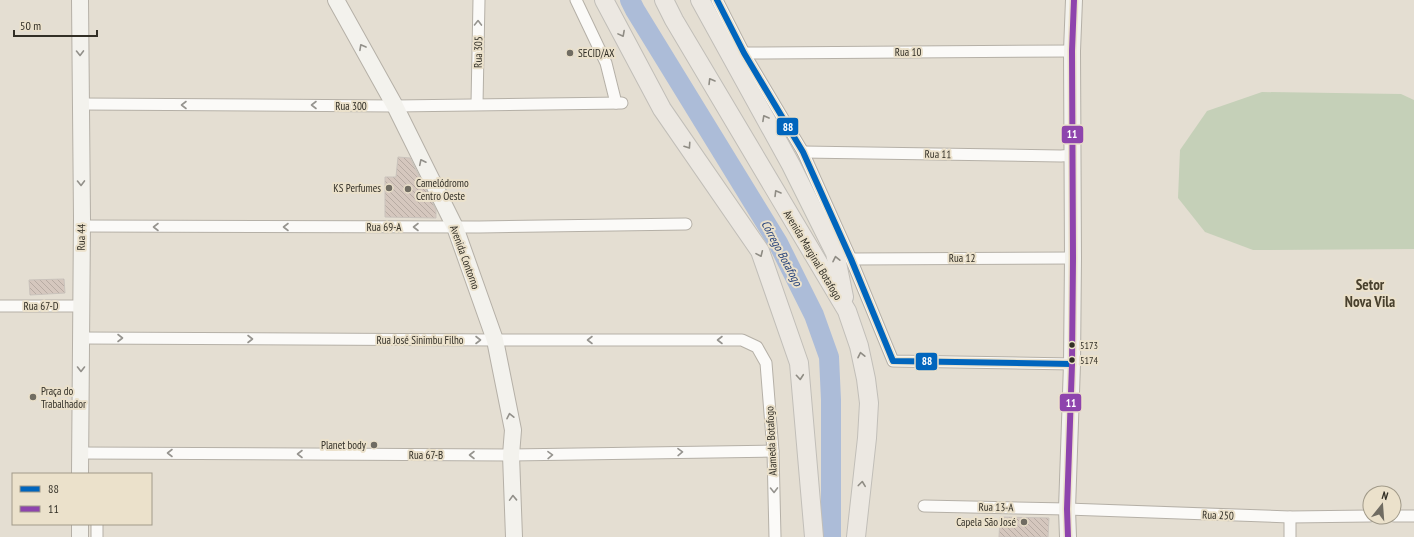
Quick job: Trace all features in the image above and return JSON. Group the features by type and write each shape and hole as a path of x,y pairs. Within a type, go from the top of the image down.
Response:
{"main road":[{"name":"Rua 44","path":"80,0 82,226 80,473"},
{"name":"Avenida Contorno","path":"336,0 394,106 455,227 494,340 513,430 511,455 514,537"},
{"path":"604,0 662,109 760,251 799,363 814,537"},
{"name":"Avenida Marginal Botafogo","path":"664,0 674,20 846,311 860,346 869,403 867,438 856,537"},
{"path":"700,0 791,165 835,253 846,311"},
{"path":"1068,537 1067,509 1072,364 1072,51 1074,0"},
{"path":"860,506 865,537"},
{"path":"80,525 80,537"}],"street":[{"name":"Rua 305","path":"477,104 479,0"},
{"name":"Rua 300","path":"81,104 394,106 619,103 606,63 576,0"},
{"path":"717,0 744,53 803,152 851,259 893,361 1072,364"},
{"name":"Rua 10","path":"744,53 1072,51"},
{"name":"Rua 11","path":"803,152 1073,155"},
{"name":"Rua 69-A","path":"82,226 455,227 686,224"},
{"name":"Rua 12","path":"851,259 1073,258"},
{"name":"Rua 67-D","path":"0,306 81,306"},
{"name":"Rua José Sinimbu Filho","path":"81,338 742,340 757,347"},
{"name":"Alameda Botafogo","path":"757,347 766,363 773,451 775,537"},
{"name":"Rua 67-B","path":"80,453 511,455 773,451"},
{"name":"Rua 13-A","path":"924,506 1067,509"},
{"name":"Rua 250","path":"1067,509 1290,517 1362,516"},
{"path":"1402,516 1414,516"},
{"path":"1290,517 1290,537"},
{"path":"97,525 97,537"}],"green space":[{"path":"1262,92 1401,94 1414,100 1414,249 1253,250 1205,232 1178,198 1180,150 1207,111"}],"building":[{"name":"Camelódromo Centro Oeste","path":"398,157 410,158 436,210 436,218 385,217 385,177 396,177"},
{"path":"64,279 65,293 30,295 29,280"},
{"name":"Capela São José","path":"1000,517 1049,518 1048,537 999,537"}],"waterway":[{"name":"Córrego Botafogo","path":"630,0 778,243 814,315 829,357 831,400 831,537"}],"transit line":[{"name":"88","path":"717,0 744,53 803,152 851,259 893,361 1072,364"},
{"name":"11","path":"1068,537 1067,509 1072,364 1072,51 1074,0"}],"place":[{"name":"SECID/AX","path":"570,53"},
{"name":"KS Perfumes","path":"389,188"},
{"name":"Camelódromo Centro Oeste","path":"408,189"},
{"name":"5173","path":"1072,345"},
{"name":"5174","path":"1072,360"},
{"name":"Praça do Trabalhador","path":"33,397"},
{"name":"Planet body","path":"374,445"},
{"name":"Capela São José","path":"1024,522"}],"district":[{"name":"Setor Nova Vila","path":"1370,292"}]}
